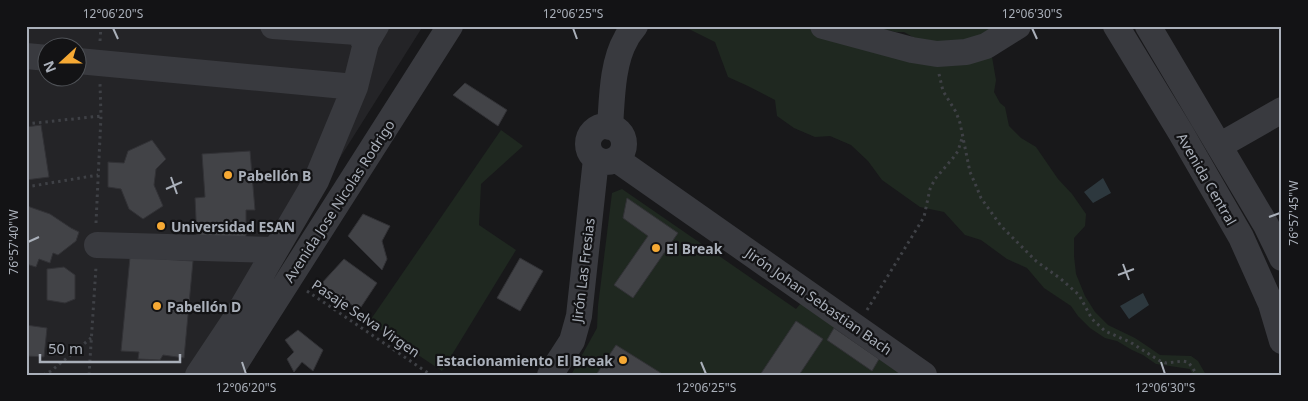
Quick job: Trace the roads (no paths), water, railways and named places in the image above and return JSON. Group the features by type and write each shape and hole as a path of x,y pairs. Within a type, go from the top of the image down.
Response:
{"street":[{"path":"198,375 234,321 316,181 355,87 371,34 273,26"},
{"name":"Avenida Jose Nicolas Rodrigo","path":"229,374 450,26"},
{"name":"Jirón Las Fresias","path":"550,375 572,341 579,316 606,159 620,154 624,144 619,133 610,127 613,88 618,60 626,39 635,26"},
{"path":"823,26 912,50 937,54 966,52 986,46 1018,26"},
{"name":"Avenida Central","path":"1116,26 1181,133 1241,238 1271,304 1282,341"},
{"name":"Avenida Central","path":"1148,26 1266,225 1282,258"},
{"path":"89,62 355,87"},
{"path":"1219,146 1282,110"},
{"path":"1181,133 1204,120"},
{"name":"Jirón Johan Sebastian Bach","path":"606,159 924,375"},
{"path":"97,245 275,250"}],"place":[{"name":"Pabellón B","path":"228,175"},
{"name":"Universidad ESAN","path":"161,226"},
{"name":"El Break","path":"656,248"},
{"name":"Pabellón D","path":"157,306"},
{"name":"Estacionamiento El Break","path":"623,360"}]}
